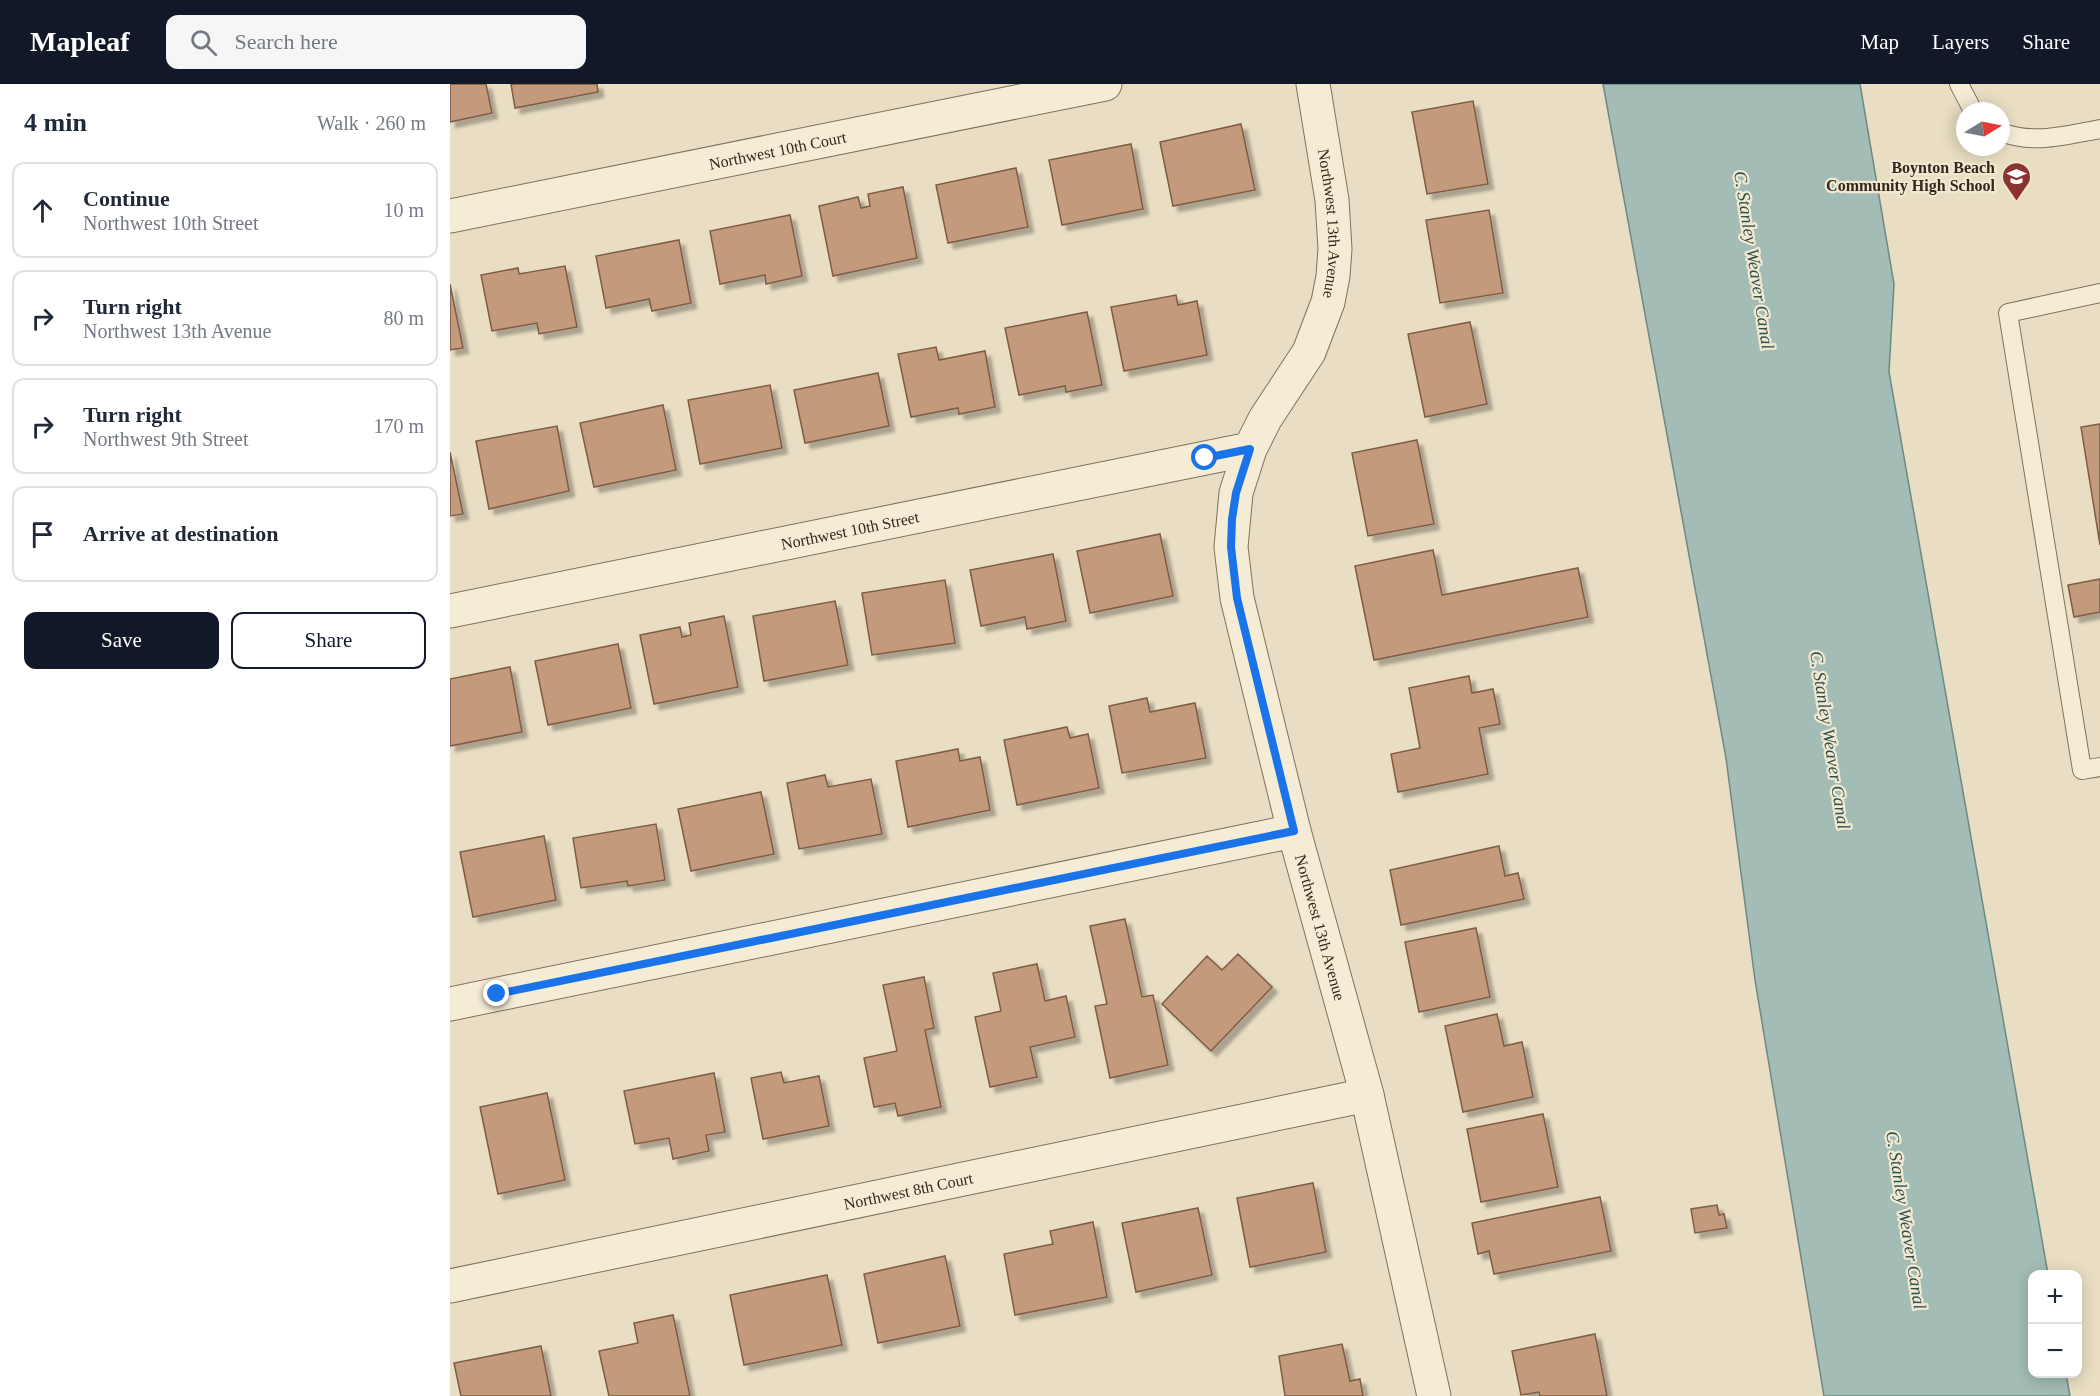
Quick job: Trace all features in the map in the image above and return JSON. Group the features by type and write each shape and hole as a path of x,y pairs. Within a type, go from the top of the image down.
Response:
{"street":[{"name":"Northwest 10th Court","path":"450,216 1105,84"},
{"name":"Northwest 13th Avenue","path":"1313,84 1332,200 1335,249 1333,276 1328,302 1309,352 1265,419 1250,449 1236,493 1231,547 1235,588 1294,831 1367,1095 1434,1396"},
{"name":"Northwest 10th Street","path":"450,611 1250,449"},
{"path":"450,1004 1294,831"},
{"name":"Northwest 8th Court","path":"450,1286 1367,1095"}],"lane":[{"path":"1959,84 1968,102"},
{"path":"2010,136 2034,139 2100,129"},
{"path":"2100,293 2008,313 2082,770 2100,767"}],"water":[{"name":"C. Stanley Weaver Canal","path":"1603,84 1860,84 1894,284 1889,372 2047,1270 2028,1270 2028,1378 2067,1378 2070,1396 1824,1396 1755,980 1726,758"}],"building":[{"path":"450,84 486,84 492,113 450,122"},
{"path":"511,84 597,84 598,92 515,108"},
{"path":"1473,101 1488,184 1427,194 1412,112"},
{"path":"1241,124 1255,190 1173,206 1160,142"},
{"path":"1131,144 1143,209 1062,225 1049,160"},
{"path":"1016,168 1028,227 948,243 936,185"},
{"path":"903,187 917,258 833,276 819,206 858,197 861,208 870,206 868,194"},
{"path":"1489,210 1503,293 1440,303 1426,220"},
{"path":"790,215 802,276 766,284 765,275 720,284 710,231"},
{"path":"679,240 691,303 652,311 649,299 606,308 596,256"},
{"path":"565,266 577,327 539,334 537,323 492,331 481,275 518,268 519,274"},
{"path":"450,284 463,348 450,350"},
{"path":"1176,295 1178,305 1197,301 1207,355 1124,371 1111,307"},
{"path":"1087,312 1102,385 1066,392 1065,386 1019,395 1005,328"},
{"path":"1470,322 1487,404 1425,417 1408,334"},
{"path":"936,347 939,360 985,351 995,407 959,414 958,408 911,417 898,354"},
{"path":"878,373 889,426 805,443 794,390"},
{"path":"770,385 782,448 700,464 688,400"},
{"path":"663,405 676,470 594,487 580,423"},
{"path":"2100,424 2100,545 2081,427"},
{"path":"557,426 569,491 489,509 476,441"},
{"path":"1417,440 1434,524 1368,536 1352,453"},
{"path":"450,452 463,514 450,516"},
{"path":"1160,534 1173,596 1090,613 1077,551"},
{"path":"1433,550 1442,595 1578,568 1588,617 1374,660 1355,566"},
{"path":"1053,554 1066,621 1027,629 1025,617 981,626 970,570"},
{"path":"2100,579 2100,612 2074,617 2068,585"},
{"path":"945,580 955,643 872,655 862,593"},
{"path":"835,601 848,665 764,681 753,616"},
{"path":"724,616 738,687 654,704 640,635 680,627 682,637 691,635 689,623"},
{"path":"618,644 631,708 548,725 535,661"},
{"path":"510,667 522,732 450,746 450,679"},
{"path":"1469,676 1472,693 1493,689 1500,724 1479,728 1488,774 1398,792 1391,754 1420,748 1409,688"},
{"path":"1147,698 1150,712 1195,703 1206,758 1122,773 1109,706"},
{"path":"1067,727 1070,738 1088,734 1099,788 1017,805 1004,740"},
{"path":"958,749 960,761 980,757 990,810 908,827 896,761"},
{"path":"825,775 828,787 871,779 882,834 799,849 787,783"},
{"path":"761,792 774,854 691,871 678,809"},
{"path":"656,824 665,880 628,886 627,881 581,888 573,838"},
{"path":"544,836 556,900 473,917 460,852"},
{"path":"1499,846 1505,876 1518,873 1524,899 1401,925 1390,870"},
{"path":"1125,919 1142,997 1153,995 1168,1065 1110,1078 1095,1006 1107,1004 1090,926"},
{"path":"1476,928 1490,997 1419,1012 1405,942"},
{"path":"1238,954 1272,987 1211,1051 1162,1004 1207,956 1222,970"},
{"path":"1037,964 1045,1001 1066,996 1075,1037 1030,1047 1037,1077 990,1087 975,1017 1001,1011 993,973"},
{"path":"924,977 934,1028 925,1030 941,1107 898,1116 895,1103 874,1107 864,1058 897,1051 883,985"},
{"path":"1497,1014 1504,1046 1522,1042 1533,1097 1463,1112 1445,1026"},
{"path":"781,1072 784,1083 819,1076 829,1126 763,1139 751,1078"},
{"path":"714,1073 725,1132 706,1135 709,1151 673,1159 669,1138 635,1144 624,1091"},
{"path":"547,1093 565,1180 498,1194 480,1107"},
{"path":"1543,1114 1558,1187 1481,1202 1467,1129"},
{"path":"1313,1183 1326,1252 1250,1267 1237,1198"},
{"path":"1600,1197 1611,1251 1494,1274 1489,1251 1478,1254 1472,1223"},
{"path":"1717,1205 1719,1215 1724,1214 1727,1228 1695,1233 1691,1209"},
{"path":"1198,1208 1212,1275 1136,1292 1122,1223"},
{"path":"1093,1222 1107,1297 1015,1315 1004,1254 1053,1244 1050,1231"},
{"path":"945,1256 960,1326 878,1343 864,1274"},
{"path":"827,1275 842,1345 744,1365 730,1295"},
{"path":"673,1315 690,1396 609,1396 599,1351 638,1343 634,1323"},
{"path":"1595,1334 1607,1396 1540,1396 1539,1392 1521,1395 1512,1351"},
{"path":"1342,1344 1350,1381 1360,1379 1363,1396 1285,1396 1279,1356"},
{"path":"541,1346 551,1396 461,1396 454,1363"}],"place":[{"name":"Boynton Beach Community High School","path":"2016,202"}],"route":[{"path":"497,994 1294,831 1237,598 1231,547 1236,493 1250,449 1205,458"}]}
